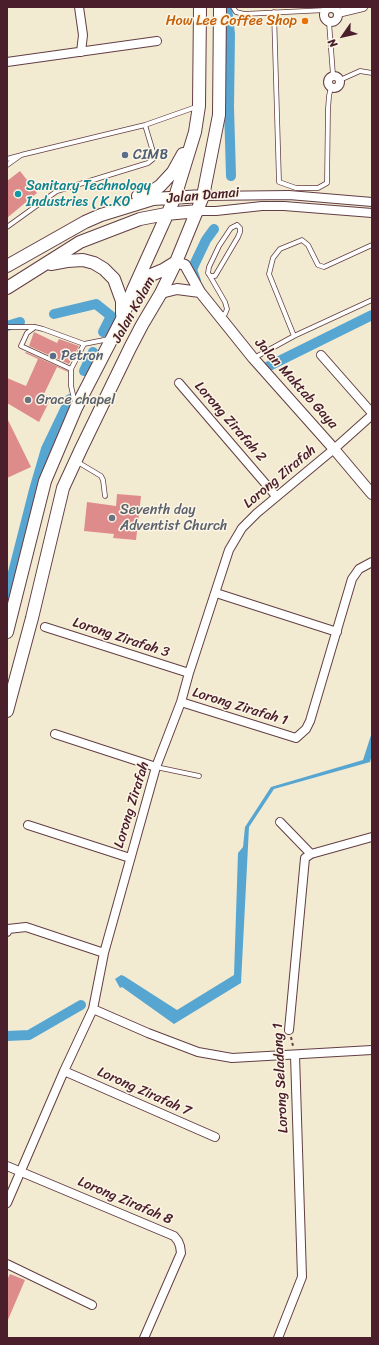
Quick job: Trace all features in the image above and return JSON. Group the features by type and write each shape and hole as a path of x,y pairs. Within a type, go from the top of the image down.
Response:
{"main road":[{"name":"Jalan Kolam","path":"7,632 45,481 76,408 122,321 133,290 175,198 194,132 199,106 200,7"},
{"name":"Jalan Kolam","path":"7,710 32,618 64,488 133,342 161,294 204,196 219,115 220,7"},
{"path":"85,222 109,208 151,192 160,186 173,172 194,132"},
{"name":"Jalan Damai","path":"7,266 85,222 101,215 153,199 204,196"},
{"name":"Jalan Damai","path":"7,288 80,242 140,219 198,211"},
{"path":"41,266 67,260 83,260 94,263 104,269 114,279 122,301 122,321"},
{"path":"133,290 151,275 164,270 176,262"},
{"path":"7,639 22,630 32,618"}],"street":[{"path":"80,7 83,35 81,52"},
{"path":"338,13 363,7"},
{"path":"332,8 336,9 338,13 336,21 329,22 324,17 326,10 332,8"},
{"path":"7,62 157,42"},
{"path":"331,87 337,87 340,84 337,78"},
{"name":"Jalan Damai","path":"204,196 289,195 372,202"},
{"name":"Jalan Damai","path":"198,211 216,211 262,206 284,206 372,213"},
{"name":"Jalan Maktab Gaya","path":"176,262 185,265 200,292 253,358 372,494"},
{"path":"161,294 177,289 200,292"},
{"path":"322,355 372,414"},
{"name":"Lorong Zirafah 2","path":"179,383 276,496"},
{"name":"Lorong Zirafah","path":"7,1203 64,1071 93,1009 104,953 156,767 181,702 229,550 242,528 276,496 334,449 372,414"},
{"name":"Lorong Zirafah 1","path":"181,702 296,738 306,729 310,721 352,579 359,569 372,562"},
{"path":"216,593 337,632"},
{"name":"Lorong Zirafah 3","path":"45,627 189,673"},
{"path":"55,734 156,767"},
{"path":"280,822 312,854 372,838"},
{"path":"28,825 130,858"},
{"name":"Lorong Seladang 1","path":"289,1030 305,858 312,854"},
{"path":"7,932 8,929 26,927 104,953"},
{"path":"93,1009 148,1033 198,1052 232,1058 372,1050"},
{"name":"Lorong Seladang 1","path":"278,1338 302,1278 295,1055"},
{"name":"Lorong Zirafah 7","path":"64,1071 215,1137"},
{"name":"Lorong Zirafah 8","path":"7,1166 174,1236 178,1241 181,1253 144,1338"},
{"path":"7,1264 92,1305"}],"lane":[{"path":"233,7 236,12 244,14 326,10"},
{"path":"274,12 279,182 296,188 318,188 327,183 328,110 331,87"},
{"path":"329,22 337,78 360,71 372,73"},
{"path":"7,159 145,125 199,106"},
{"path":"7,227 57,192 148,163 153,159 154,155 145,125"},
{"path":"7,165 21,155"},
{"path":"210,276 215,276 238,237 240,228 237,226 231,228 208,267 208,273 225,302 227,309 224,314 218,315"},
{"path":"294,336 270,274 273,258 280,249 302,240 308,245 318,265 324,267 372,246"},
{"path":"253,358 294,336 372,300"},
{"path":"7,327 35,327 84,344 112,339"},
{"path":"35,327 27,333 21,346 71,369"},
{"path":"76,408 71,386 71,369 84,344"},
{"path":"76,461 101,476 104,480 105,496"},
{"path":"156,767 199,776"}],"path":[{"name":"Lorong Seladang 1","path":"289,1030 295,1055"}],"water":[{"path":"372,732 372,754 370,762 274,789 249,827 241,983 174,1024 122,987 120,988 115,979 121,975 177,1010 234,975 238,853 243,847 245,827 271,787 363,760"}],"building":[{"path":"20,171 37,193 7,218 7,181"},
{"path":"34,332 57,343 59,339 79,346 69,364 29,346"},
{"name":"Grace chapel","path":"26,352 68,371 57,367 44,394 51,398 39,422 7,403 7,378 26,386 38,359 25,353"},
{"path":"7,418 31,467 7,478"},
{"name":"Seventh day Adventist Church","path":"117,494 141,496 136,540 113,538 114,534 84,531 87,502 116,506"},
{"path":"10,1274 25,1280 7,1322 7,1280"}],"waterway":[{"path":"227,7 230,34 229,107 231,176"},
{"path":"196,281 192,270 206,240 214,229"},
{"path":"54,314 96,304 111,316 103,332"},
{"path":"267,367 372,315"},
{"path":"7,326 20,322"},
{"path":"84,371 93,352"},
{"path":"7,596 46,449 70,399"},
{"path":"7,1036 29,1035 81,1005"}],"place":[{"name":"How Lee Coffee Shop","path":"305,21"},
{"name":"CIMB","path":"125,155"},
{"name":"Sanitary Technology Industries ( K.K0","path":"18,194"},
{"name":"Petron","path":"53,356"},
{"name":"Grace chapel","path":"28,400"},
{"name":"Seventh day Adventist Church","path":"112,518"}]}
